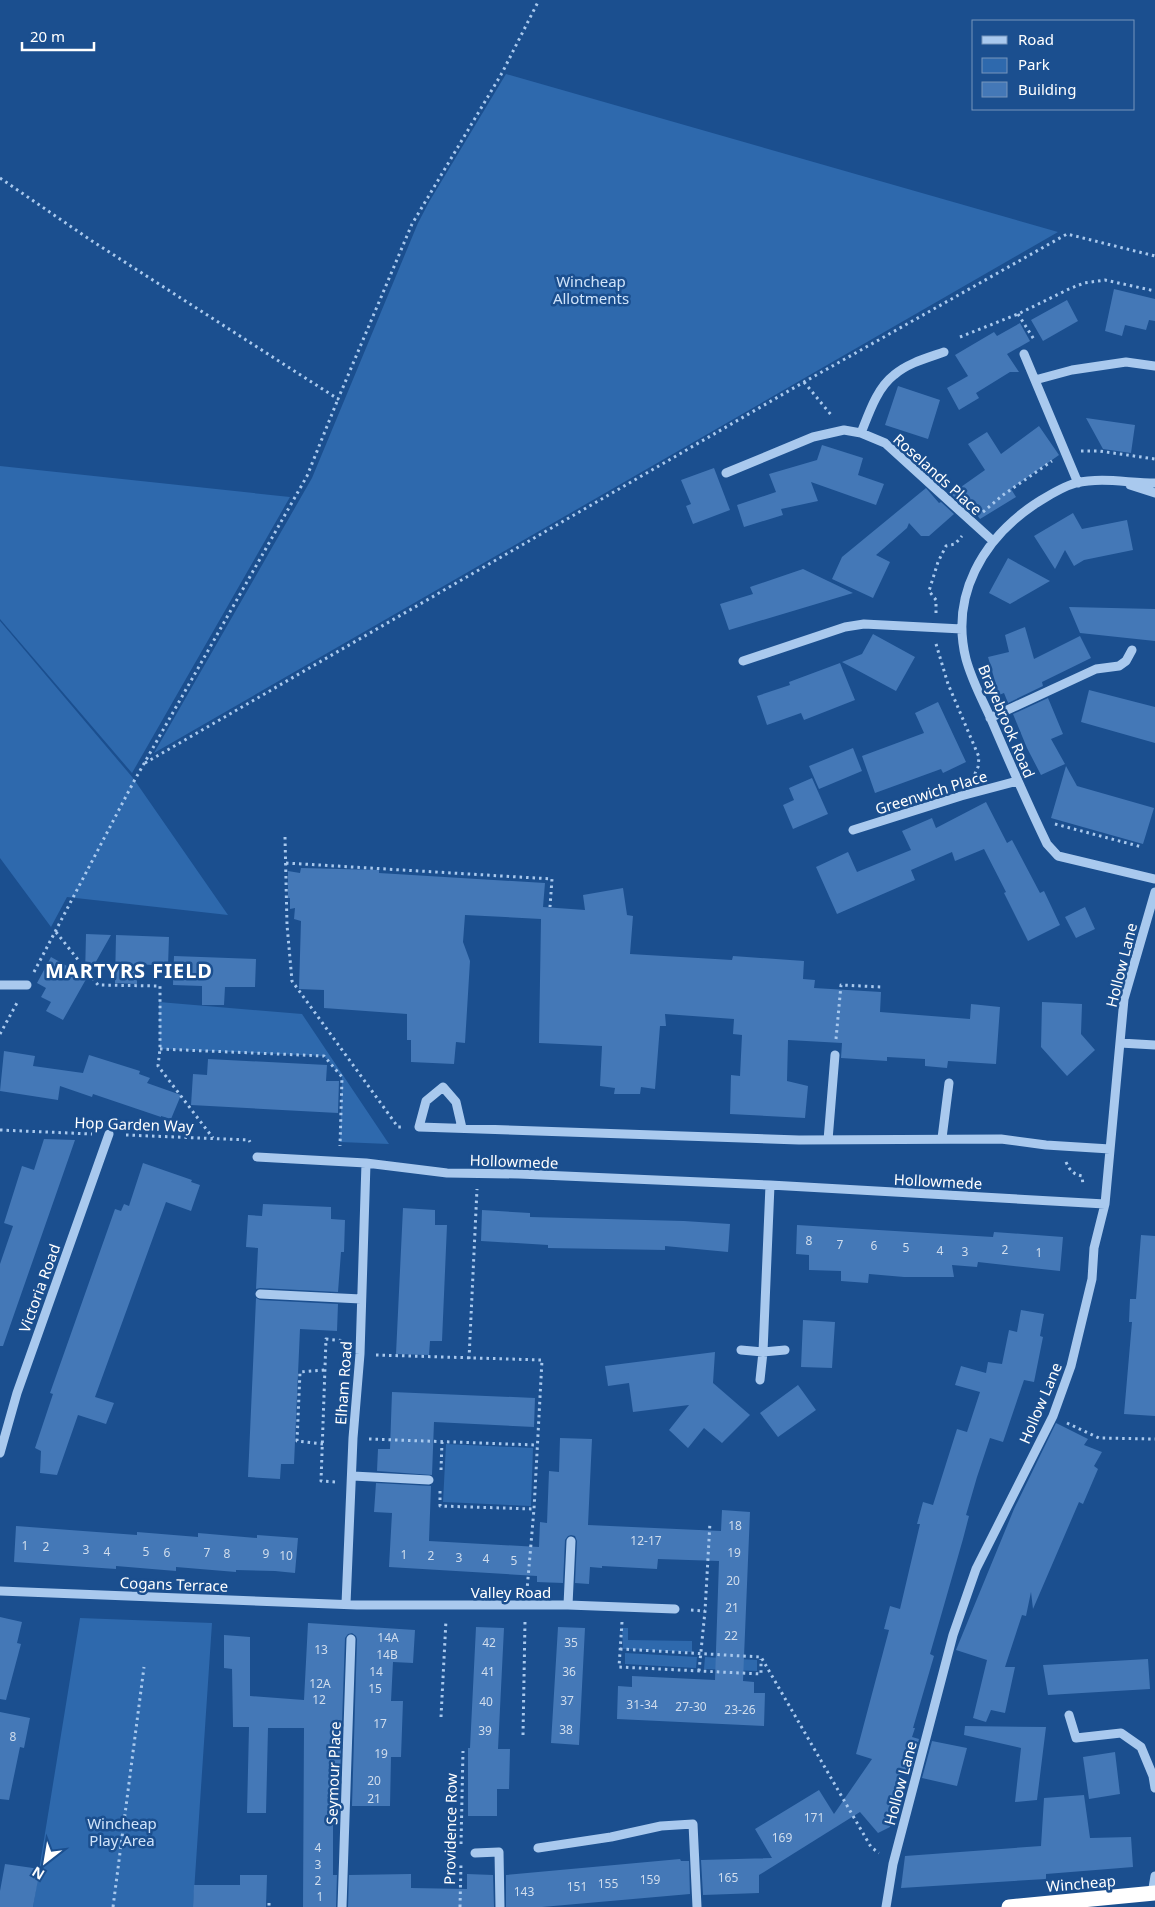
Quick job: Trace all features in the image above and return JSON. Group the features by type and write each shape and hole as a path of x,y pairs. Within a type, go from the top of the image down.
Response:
{"highway":[{"name":"Wincheap","path":"1010,1907 1154,1893"}],"street":[{"path":"861,432 874,401 893,375 915,362 944,352"},
{"path":"1024,354 1078,483"},
{"path":"1035,380 1072,370 1126,362 1155,366"},
{"name":"Roselands Place","path":"726,473 813,437 844,430 861,432 885,443 993,541"},
{"name":"Brayebrook Road","path":"1155,483 1097,479 1078,483 1051,494 1018,516 993,541 974,572 965,600 962,629 966,659 979,696 1047,844 1058,856 1155,880"},
{"name":"Brayebrook Road","path":"1113,480 1155,493"},
{"path":"743,661 845,627 864,624 962,629"},
{"path":"990,718 1096,669 1119,666 1126,661 1132,650"},
{"name":"Greenwich Place","path":"853,830 1017,781"},
{"name":"Hollow Lane","path":"886,1907 893,1864 953,1635 976,1569 1053,1416 1071,1366 1092,1279 1094,1248 1105,1204 1124,999 1155,892"},
{"path":"0,985 26,984"},
{"path":"1120,1043 1155,1045"},
{"path":"828,1140 835,1055"},
{"path":"942,1138 949,1083"},
{"path":"462,1128 456,1102 443,1087 426,1101 420,1127 828,1140 1002,1138 1046,1145 1110,1149"},
{"name":"Victoria Road","path":"0,1453 17,1393 109,1134"},
{"name":"Hollowmede","path":"257,1157 366,1163 448,1173 770,1185 1105,1204"},
{"name":"Elham Road","path":"346,1604 360,1354 366,1163"},
{"path":"760,1380 763,1352 770,1185"},
{"path":"260,1294 361,1299"},
{"path":"741,1350 763,1352 785,1350"},
{"path":"353,1480 429,1480"},
{"path":"568,1606 570,1541"},
{"name":"Cogans Terrace","path":"0,1591 346,1604"},
{"name":"Valley Road","path":"346,1604 447,1604 675,1609"},
{"name":"Seymour Place","path":"342,1907 351,1639"},
{"path":"1068,1715 1076,1738 1121,1733 1141,1747 1153,1776 1155,1788"},
{"path":"538,1848 611,1837 661,1826 693,1824 697,1907"},
{"path":"476,1853 499,1852 500,1907"},
{"path":"1154,1893 1155,1876"}],"path":[{"path":"213,1138 158,1066 160,1049 160,986 98,985 56,932 133,783 307,476 412,224 502,73 539,0"},
{"path":"0,178 108,251 339,398"},
{"path":"145,763 804,382 1067,234 1155,256"},
{"path":"960,337 1018,314 1084,283 1105,280 1155,291"},
{"path":"1018,314 1039,346 1024,354"},
{"path":"804,382 844,430"},
{"path":"956,798 952,789 973,777 980,760 942,666 936,643 936,601 929,591 938,562 946,546 955,544 987,508 1003,495 1058,457 1077,451 1099,451 1155,459"},
{"path":"1035,819 1142,847"},
{"path":"285,837 287,924 292,981 398,1127 420,1127"},
{"path":"286,863 552,879 550,908"},
{"path":"835,1055 841,985 881,986"},
{"path":"160,1049 324,1056 342,1077 339,1162"},
{"name":"Hop Garden Way","path":"0,1130 249,1140 257,1157"},
{"path":"1046,1145 1046,1149 1054,1161 1067,1163 1068,1169 1074,1174 1082,1176 1082,1185 1106,1186"},
{"path":"469,1359 477,1174"},
{"path":"353,1480 321,1481 326,1339 360,1342"},
{"path":"360,1354 542,1360 534,1509 525,1606 523,1736"},
{"path":"323,1444 297,1441 300,1372 325,1370"},
{"path":"1053,1416 1099,1438 1155,1439"},
{"path":"354,1438 536,1445"},
{"path":"441,1479 442,1442"},
{"path":"440,1488 440,1506 534,1509"},
{"path":"699,1671 705,1611 710,1522"},
{"path":"442,1717 447,1604"},
{"path":"623,1607 619,1667 761,1674 761,1657"},
{"path":"620,1649 761,1657"},
{"path":"761,1657 871,1847 893,1864"},
{"path":"113,1907 144,1667"},
{"name":"Providence Row","path":"461,1848 463,1751"},
{"name":"Providence Row","path":"460,1907 461,1858"}],"green space":[{"name":"Wincheap Allotments","path":"506,74 1058,232 154,753 312,478 418,223"},
{"path":"0,466 290,497 132,773 0,619"},
{"path":"0,621 133,778 228,915 67,897 51,927 0,858"},
{"path":"159,1002 302,1014 389,1144 340,1142 342,1077 324,1056 160,1049"},
{"path":"446,1444 533,1448 531,1506 443,1502"},
{"name":"Wincheap Play Area","path":"80,1618 212,1623 193,1907 33,1907"},
{"path":"622,1628 628,1628 628,1640 692,1641 692,1652 623,1649"},
{"path":"625,1653 697,1657 696,1668 625,1664"},
{"path":"705,1657 757,1660 757,1671 704,1669"}],"building":[{"path":"1114,289 1155,299 1155,321 1149,320 1146,330 1125,325 1122,336 1105,331"},
{"path":"1067,300 1078,321 1043,341 1031,320"},
{"path":"1020,323 1030,341 1007,354 1019,372 1010,372 976,393 979,398 959,410 947,388 968,376 955,355 994,332 997,336"},
{"path":"898,386 940,400 928,439 885,425"},
{"path":"1086,418 1135,425 1131,453 1103,449"},
{"path":"1039,426 1059,455 1011,489 1016,497 980,519 968,503 964,506 951,494 985,470 968,444 987,432 1001,454"},
{"path":"822,445 863,458 858,475 884,484 876,505 811,482 818,501 781,509 783,515 744,527 737,505 776,492 769,474 817,460"},
{"path":"714,468 730,510 693,524 686,506 691,504 681,480"},
{"path":"926,488 939,503 941,502 954,514 929,536 921,536 909,523 907,528 876,555 890,562 873,598 832,579 842,557"},
{"path":"1073,513 1082,529 1127,520 1133,550 1084,560 1074,566 1065,550 1055,569 1034,536"},
{"path":"1008,558 1050,581 1010,604 989,593"},
{"path":"803,569 853,593 729,630 720,604 753,594 750,587"},
{"path":"1069,607 1155,609 1155,641 1080,633"},
{"path":"1025,627 1034,659 1080,636 1091,658 1042,682 1043,686 1008,703 1004,693 999,695 988,657 1009,652 1005,635"},
{"path":"873,634 915,657 896,691 842,662 862,654"},
{"path":"840,663 855,700 804,720 801,713 767,725 757,696 790,685 789,682"},
{"path":"1089,690 1155,707 1155,743 1081,722"},
{"path":"1048,698 1063,734 1051,739 1065,764 1041,775 1013,714"},
{"path":"938,702 966,762 943,773 941,769 875,793 862,756 924,733 915,713"},
{"path":"853,748 862,771 819,789 809,766"},
{"path":"1066,766 1077,786 1154,808 1143,844 1051,818"},
{"path":"812,778 828,814 793,829 783,805 794,800 789,788"},
{"path":"986,802 1007,843 1012,840 1040,893 1044,891 1060,925 1028,941 984,849 955,861 952,852 911,870 915,880 837,914 816,867 848,852 857,872 911,850 902,831 932,818 936,828"},
{"path":"301,868 379,870 379,873 545,883 543,907 585,910 583,895 623,888 627,915 633,916 630,954 732,960 733,956 804,961 803,979 815,980 814,988 881,992 880,1012 970,1019 971,1004 1000,1007 996,1064 948,1061 947,1068 925,1066 925,1059 887,1057 887,1061 841,1058 842,1043 788,1040 787,1081 808,1086 805,1118 730,1114 731,1075 740,1076 742,1035 733,1034 734,1019 665,1014 666,1026 660,1026 655,1089 641,1087 640,1094 614,1094 615,1088 600,1086 602,1046 539,1043 541,919 465,915 463,942 470,961 465,1043 456,1042 454,1064 411,1062 411,1040 407,1040 407,1014 324,1008 324,990 299,989 301,921 294,919 295,908 290,909 288,871 300,873"},
{"path":"1085,907 1095,929 1076,938 1065,917"},
{"path":"86,934 111,935 63,1020 46,1011 51,1002 41,997 46,988 37,983 51,957 85,976"},
{"path":"116,935 169,937 168,966 137,964 137,984 115,983"},
{"path":"174,956 256,959 255,987 225,987 224,1005 202,1005 202,986 173,985"},
{"path":"1042,1002 1082,1004 1081,1034 1095,1050 1067,1076 1041,1047"},
{"path":"4,1051 35,1056 33,1066 83,1073 89,1055 140,1071 139,1074 150,1078 147,1083 181,1095 171,1119 93,1094 92,1097 60,1086 58,1100 0,1091"},
{"path":"208,1059 327,1065 326,1081 339,1081 338,1113 191,1105 193,1074 207,1075"},
{"path":"44,1139 75,1140 3,1346 0,1346 0,1264 13,1226 4,1223 22,1166 34,1170"},
{"path":"143,1163 192,1180 191,1182 200,1185 191,1211 166,1202 95,1397 114,1403 106,1424 78,1415 57,1475 40,1473 41,1451 35,1448 53,1394 50,1393 115,1209 121,1211 124,1204 129,1206"},
{"path":"263,1204 331,1207 331,1219 345,1220 344,1252 341,1252 338,1292 256,1289 258,1248 246,1247 248,1215 262,1216"},
{"path":"403,1208 435,1210 435,1225 447,1225 442,1341 430,1341 429,1355 396,1354"},
{"path":"482,1210 530,1213 530,1217 730,1224 728,1252 665,1246 665,1250 548,1248 548,1245 481,1241"},
{"path":"797,1225 993,1237 994,1232 1063,1237 1060,1271 978,1262 977,1267 952,1265 954,1277 904,1277 869,1274 868,1283 841,1281 841,1271 809,1270 809,1255 796,1254"},
{"path":"1141,1235 1155,1236 1155,1416 1124,1414 1132,1322 1129,1322 1130,1299 1136,1299"},
{"path":"256,1298 260,1300 338,1304 337,1331 300,1329 294,1464 281,1464 280,1479 248,1477"},
{"path":"1021,1310 1044,1314 1040,1336 1043,1337 1034,1382 1024,1380 1003,1442 990,1438 977,1477 966,1515 969,1516 963,1539 930,1654 934,1656 913,1728 915,1728 912,1737 919,1739 910,1775 901,1773 890,1827 878,1833 860,1812 759,1875 759,1893 703,1895 701,1860 772,1858 755,1829 819,1790 834,1814 872,1759 856,1754 889,1630 884,1629 890,1606 900,1609 920,1524 917,1524 923,1502 933,1505 957,1429 967,1432 980,1392 955,1385 961,1366 986,1373 988,1362 1002,1364 1009,1330 1017,1332"},
{"path":"803,1320 835,1322 832,1368 801,1367"},
{"path":"715,1352 713,1383 750,1415 722,1443 704,1428 688,1448 669,1430 689,1405 633,1412 629,1383 608,1386 605,1366"},
{"path":"798,1385 816,1410 778,1437 760,1413"},
{"path":"392,1392 535,1398 534,1427 434,1422 432,1475 377,1471 378,1449 390,1449"},
{"path":"1056,1423 1088,1439 1084,1445 1102,1452 1094,1466 1098,1469 1083,1504 1079,1502 1033,1609 1031,1592 1026,1616 1022,1615 1005,1667 1015,1667 1005,1713 991,1710 986,1722 973,1718 987,1660 956,1650 1014,1509"},
{"path":"560,1438 592,1439 588,1525 721,1531 722,1510 750,1512 743,1681 754,1682 754,1693 765,1693 764,1726 617,1719 618,1686 632,1687 632,1676 715,1680 719,1561 658,1559 657,1569 590,1567 589,1584 575,1583 577,1541 575,1536 571,1535 565,1540 563,1583 537,1582 537,1576 389,1567 392,1513 374,1512 376,1483 431,1486 429,1541 539,1547 540,1522 547,1523 549,1471 559,1472"},
{"path":"16,1526 137,1535 137,1532 198,1537 198,1533 257,1538 257,1535 298,1538 295,1573 236,1570 236,1572 176,1567 176,1571 116,1566 116,1569 14,1562"},
{"path":"0,1617 22,1622 17,1643 21,1644 6,1700 0,1699"},
{"path":"308,1623 415,1630 413,1663 393,1662 391,1701 403,1701 401,1757 391,1757 390,1806 352,1806 357,1639 352,1633 348,1634 345,1638 339,1806 333,1806 333,1875 337,1875 336,1907 303,1907 304,1728 268,1728 266,1813 247,1813 249,1727 233,1727 232,1669 224,1668 224,1635 250,1637 250,1696 304,1700"},
{"path":"476,1627 504,1628 498,1749 510,1749 509,1789 497,1789 497,1816 468,1816 468,1748 470,1748"},
{"path":"558,1627 585,1628 579,1745 551,1743"},
{"path":"1148,1659 1150,1689 1048,1695 1043,1665"},
{"path":"0,1712 30,1718 24,1748 20,1747 9,1800 0,1799"},
{"path":"965,1726 1046,1727 1037,1800 1015,1802 1021,1748 964,1735"},
{"path":"932,1741 967,1748 957,1786 922,1778"},
{"path":"1115,1752 1120,1794 1089,1799 1083,1757"},
{"path":"1084,1795 1090,1838 1131,1837 1133,1867 1046,1874 1046,1879 901,1888 905,1856 1041,1846 1044,1798"},
{"path":"680,1859 681,1861 689,1861 690,1894 542,1907 506,1907 506,1875"},
{"path":"5,1864 40,1869 33,1907 0,1907 0,1891"},
{"path":"411,1874 411,1888 467,1889 467,1874 493,1875 494,1907 348,1907 349,1875"},
{"path":"240,1875 267,1875 266,1907 193,1907 194,1885 240,1885"}],"district":[{"name":"MARTYRS FIELD","path":"129,970"}]}
